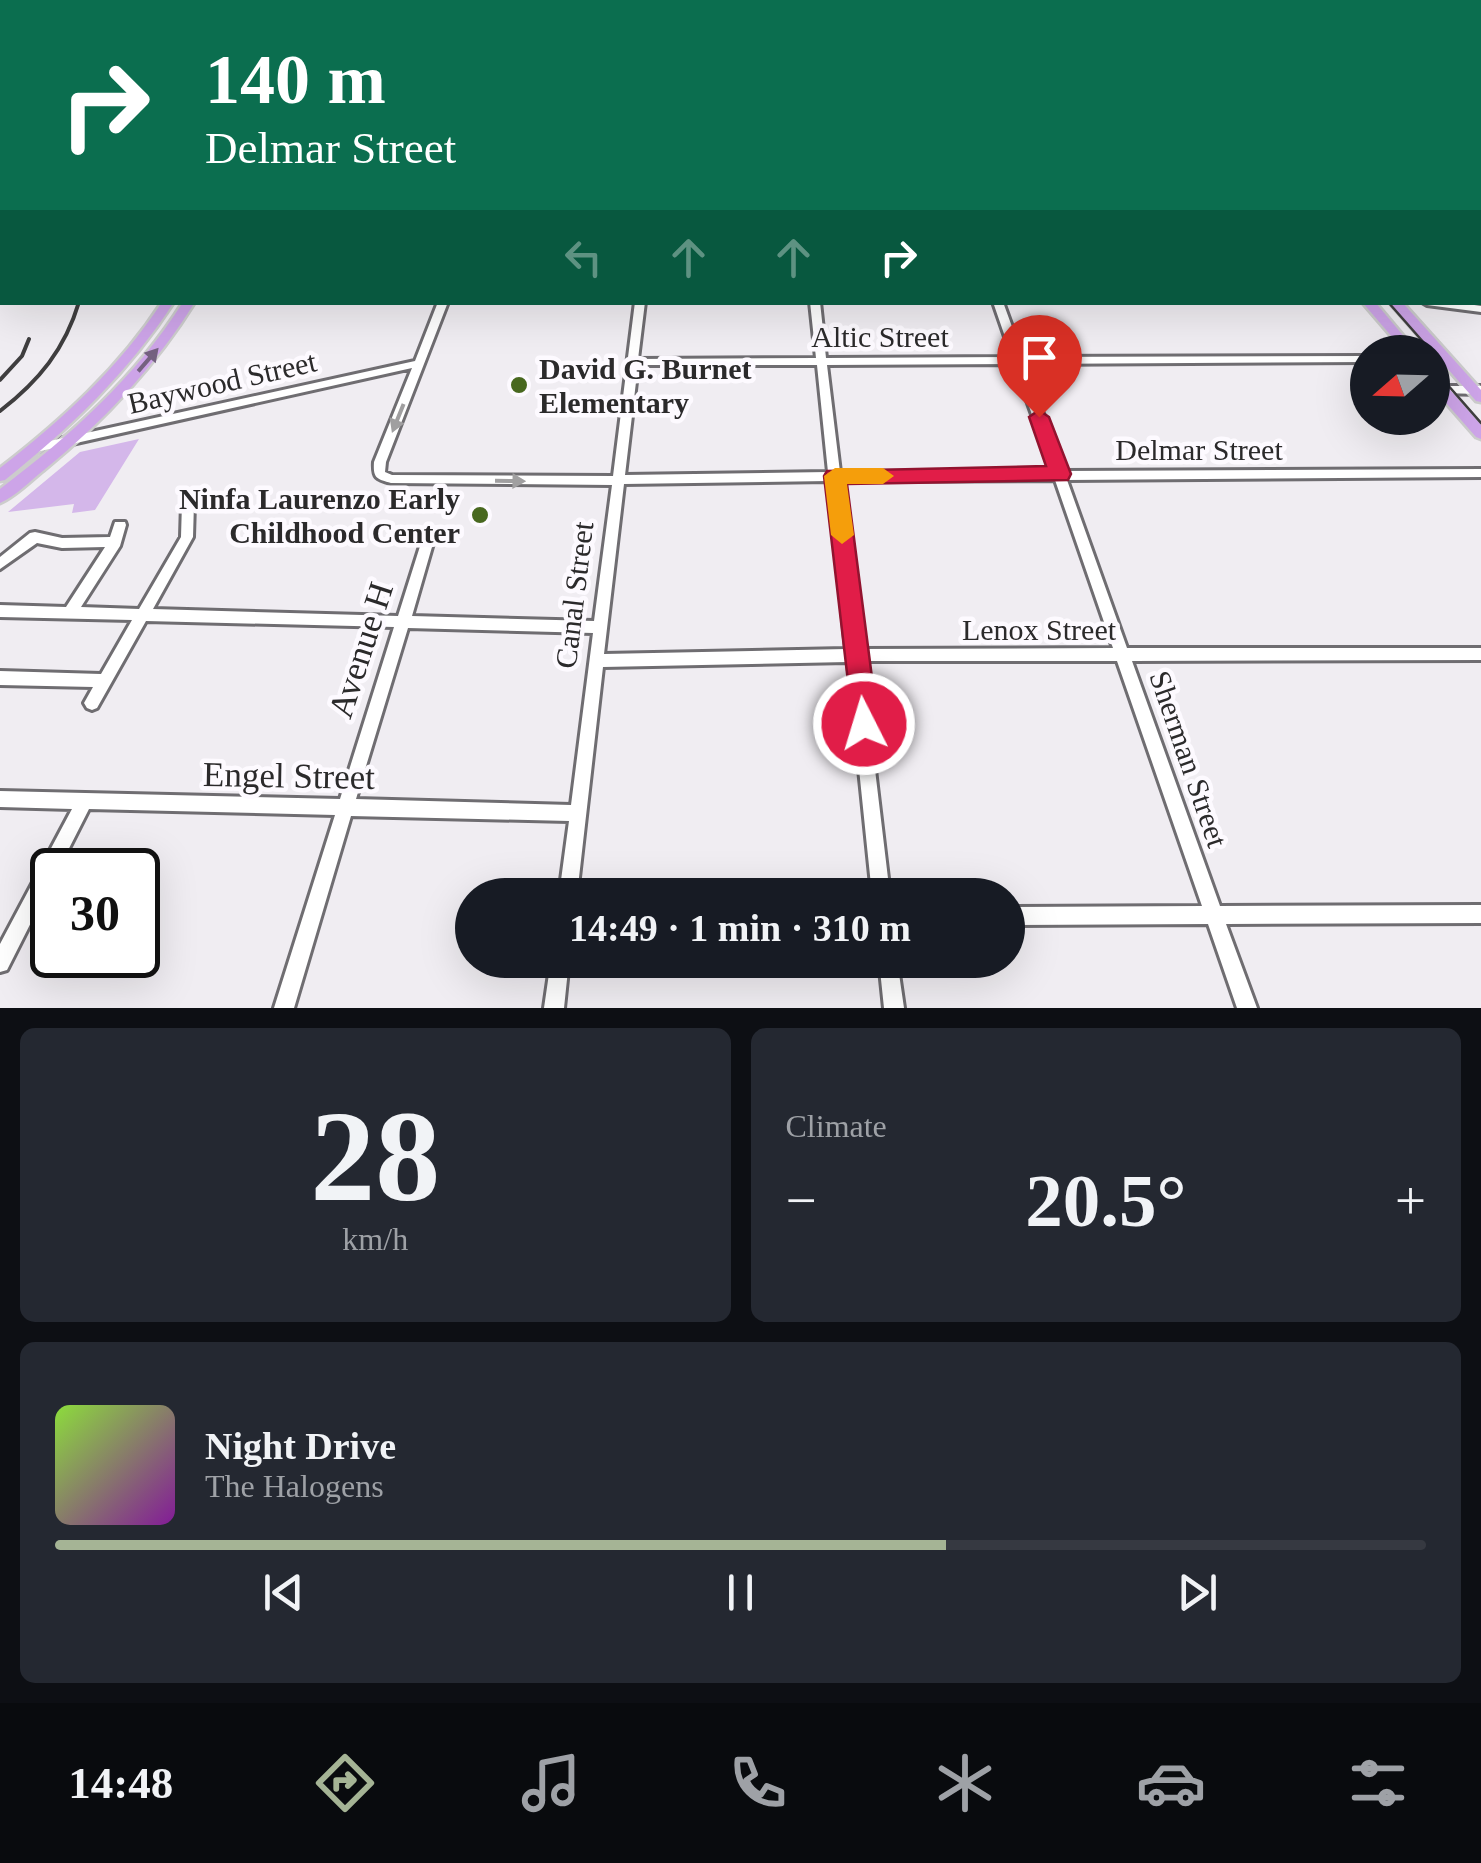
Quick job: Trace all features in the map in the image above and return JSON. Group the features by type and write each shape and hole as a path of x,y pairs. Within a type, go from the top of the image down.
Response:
{"main road":[{"path":"0,476 36,448 128,358 166,305"},
{"path":"0,497 71,441 172,333 187,305"},
{"path":"1371,305 1396,335"},
{"path":"1398,305 1478,393"},
{"path":"1450,398 1481,434"}],"street":[{"path":"419,363 441,305"},
{"name":"Canal Street","path":"570,878 640,305"},
{"path":"816,305 858,655 879,878"},
{"name":"Sherman Street","path":"999,305 1246,1008"},
{"path":"1450,305 1481,309"},
{"name":"Altic Street","path":"633,362 1350,359"},
{"name":"Baywood Street","path":"36,448 419,363"},
{"name":"Delmar Street","path":"419,363 379,474 409,479 618,480 1481,472"},
{"path":"1450,391 1478,393"},
{"path":"92,703 187,538 188,504"},
{"path":"70,613 115,542 120,525"},
{"path":"0,564 35,537 62,544 115,542"},
{"name":"Avenue H","path":"284,1008 428,540"},
{"path":"0,611 600,627"},
{"name":"Lenox Street","path":"596,661 858,655 1481,654"},
{"path":"0,678 104,681"},
{"name":"Engel Street","path":"0,799 577,813"},
{"path":"0,963 86,801"},
{"path":"1025,916 1481,914"},
{"path":"554,1008 558,978"},
{"path":"890,978 894,1008"}],"shaded area":[{"path":"139,439 95,510 72,513 74,504 8,512 80,452"}],"tram line":[{"path":"1391,305 1417,335"},
{"path":"1450,388 1481,423"}],"railway":[{"path":"0,411 49,363 78,305"},
{"path":"0,380 22,356 29,339"}],"slow traffic":[{"path":"842,535 835,476 883,476"}],"place":[{"name":"David G. Burnet Elementary","path":"519,385"},
{"name":"Ninfa Laurenzo Early Childhood Center","path":"480,515"}],"route":[{"path":"864,724 835,476 1060,474 1039,417"}]}
